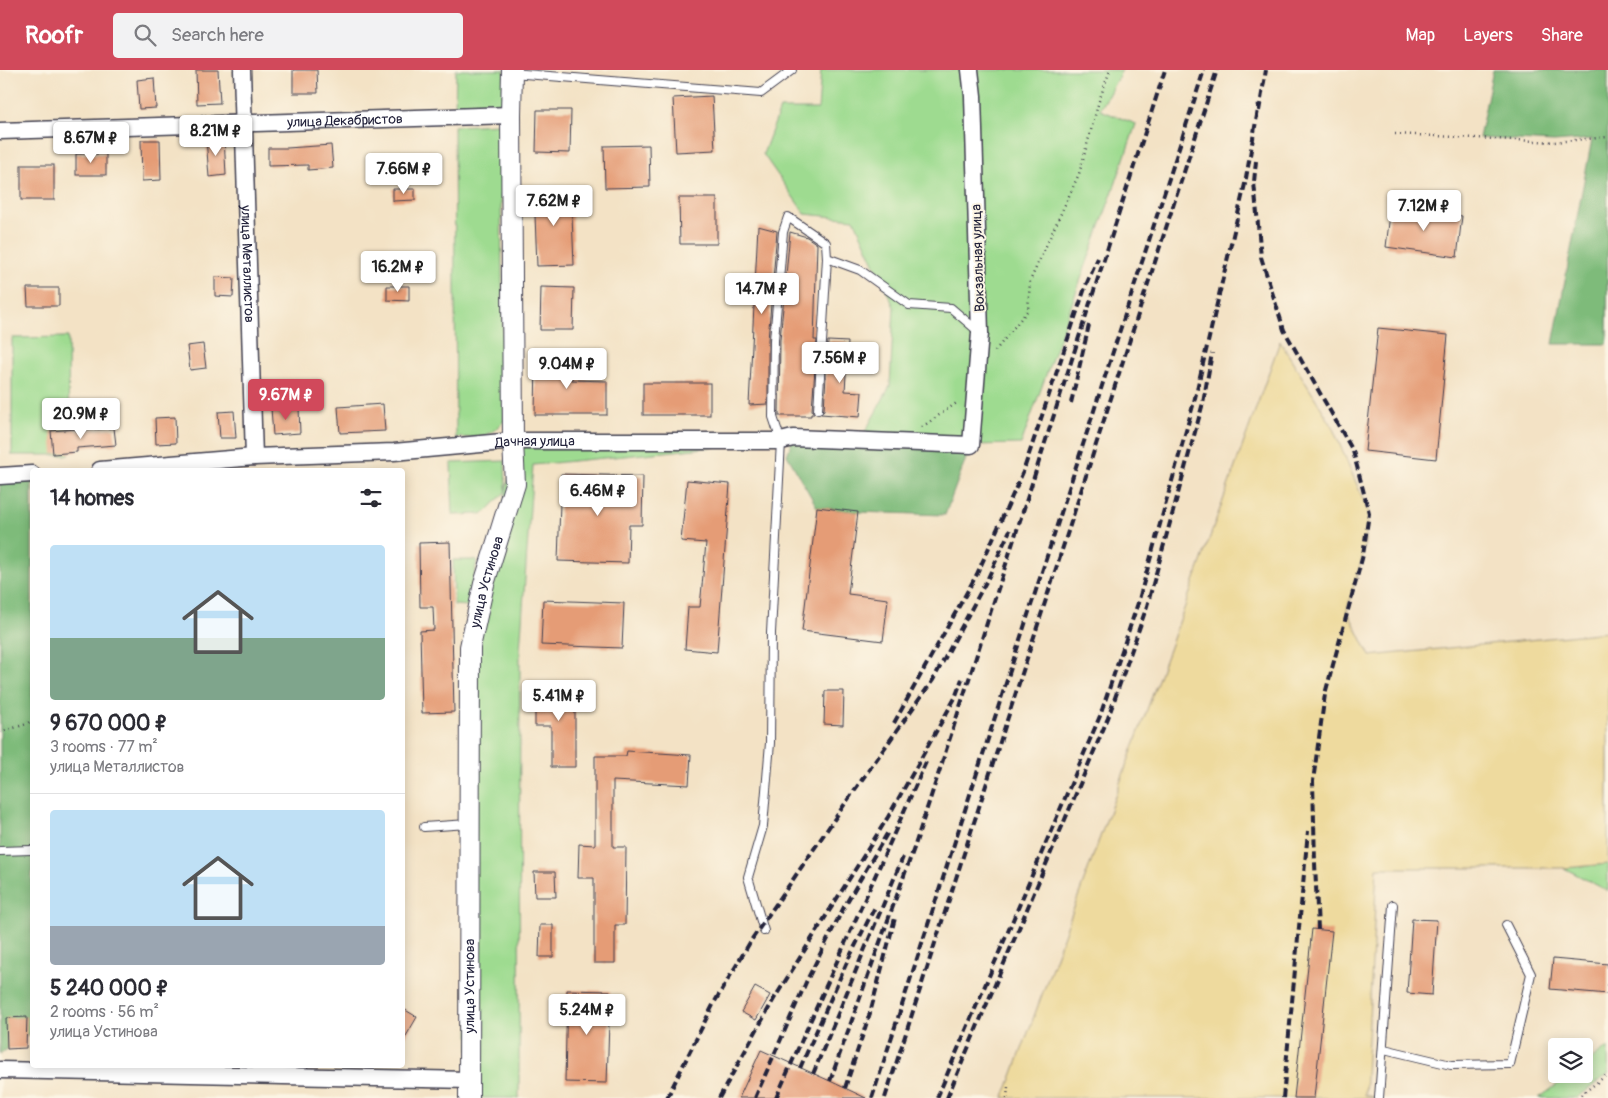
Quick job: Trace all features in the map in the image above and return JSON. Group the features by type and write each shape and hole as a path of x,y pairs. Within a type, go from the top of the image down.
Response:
{"street":[{"name":"улица Металлистов","path":"242,70 254,457"},
{"name":"Вокзальная улица","path":"970,70 980,334 971,446"},
{"name":"улица Устинова","path":"469,1089 470,647 484,584 515,484 512,71"},
{"name":"улица Декабристов","path":"0,131 511,115"},
{"name":"Дачная улица","path":"124,468 254,457 394,452 514,441 782,441 792,438 971,446"},
{"path":"0,476 30,474"},
{"path":"0,1070 469,1089"}],"lane":[{"path":"512,71 761,93 792,70"},
{"path":"764,932 748,877 763,826 770,743 771,632 782,441 773,417 774,340 783,232 788,217 826,243 827,258 818,410"},
{"path":"827,258 860,270 909,304 951,308 980,334"},
{"path":"424,827 470,824"},
{"path":"0,851 30,850"},
{"path":"1379,1098 1393,905"},
{"path":"1384,1049 1451,1065 1510,1064 1532,974 1506,925"}],"path":[{"path":"994,352 1028,310 1030,282 1079,174 1098,101 1110,70"},
{"path":"1395,134 1554,142 1608,137"},
{"path":"897,442 932,421 958,402 963,395"},
{"path":"0,732 30,722"},
{"path":"1577,1098 1608,1074"},
{"path":"1007,1098 1008,1087"}],"green space":[{"path":"456,70 505,70 502,112 455,113"},
{"path":"821,70 1122,70 1100,110 1136,124 1021,444 971,445 860,441 890,386 894,307 854,219 805,214 763,154 780,109 818,109"},
{"path":"1493,70 1608,70 1607,344 1553,344 1592,139 1554,142 1479,138"},
{"path":"500,124 504,421 493,431 483,436 456,438 454,126"},
{"path":"68,337 69,455 12,455 12,338"},
{"path":"793,438 971,445 945,515 858,512 817,507 787,455"},
{"path":"517,444 715,447 533,465 520,650 519,1098 469,1098 470,647"},
{"path":"505,461 506,491 487,511 481,514 453,515 451,463"},
{"path":"30,474 30,1033 0,1054 0,476"},
{"path":"453,560 477,560 469,606 454,605"},
{"path":"1608,864 1608,891 1564,868"},
{"path":"1608,1047 1608,1074 1577,1098 1539,1098 1560,1083 1593,1083 1593,1058"}],"sand":[{"path":"1280,341 1331,424 1369,513 1363,555 1347,610 1370,656 1608,632 1608,864 1564,868 1377,868 1365,1095 1378,1098 1003,1098 1191,590"}],"building":[{"path":"196,70 218,70 220,103 197,104"},
{"path":"293,70 317,70 318,93 293,93"},
{"path":"154,78 156,108 139,109 137,80"},
{"path":"712,96 715,150 676,152 673,98"},
{"path":"537,110 571,110 570,153 536,152"},
{"path":"224,137 226,175 209,177 206,138"},
{"path":"141,140 160,140 161,180 142,181"},
{"path":"331,145 333,168 308,170 308,165 268,166 268,148"},
{"path":"649,145 650,187 605,188 604,146"},
{"path":"76,154 106,154 106,175 76,175"},
{"path":"21,165 54,165 54,200 21,200"},
{"path":"393,189 415,189 415,200 393,201"},
{"path":"571,189 574,265 537,266 534,190"},
{"path":"679,198 717,198 717,244 680,244"},
{"path":"1391,206 1462,216 1457,257 1386,247"},
{"path":"758,226 777,231 768,340 768,404 749,405"},
{"path":"790,232 807,237 817,244 814,340 817,340 812,410 814,414 811,414 811,416 779,416 780,340"},
{"path":"215,277 234,278 233,297 215,296"},
{"path":"387,286 409,286 409,301 387,300"},
{"path":"541,287 574,288 573,330 540,330"},
{"path":"27,288 59,288 59,306 28,306"},
{"path":"1378,328 1448,335 1436,459 1365,451"},
{"path":"828,341 848,342 845,391 862,392 860,417 821,414 824,410"},
{"path":"203,344 206,368 190,370 187,346"},
{"path":"536,356 572,356 572,380 607,381 607,415 535,415"},
{"path":"643,383 710,383 710,415 643,415"},
{"path":"383,404 385,431 340,433 338,407"},
{"path":"271,408 299,408 300,433 273,435"},
{"path":"234,411 236,438 220,438 218,412"},
{"path":"175,417 176,443 156,444 155,418"},
{"path":"114,428 116,445 77,448 77,452 53,454 51,431"},
{"path":"561,474 643,476 642,525 629,525 628,563 558,561"},
{"path":"687,480 730,484 717,652 685,649 688,607 700,607 706,543 681,541"},
{"path":"817,507 858,512 848,594 888,599 883,641 802,631"},
{"path":"450,542 454,712 422,713 420,631 434,630 433,607 420,607 419,543"},
{"path":"543,600 624,603 622,648 541,645"},
{"path":"550,684 575,684 575,767 551,767 551,726 535,726 535,695 550,695"},
{"path":"825,691 844,691 843,725 824,724"},
{"path":"627,751 691,755 689,785 613,781 613,847 626,847 625,925 615,925 615,963 594,963 594,878 578,878 579,844 595,845 595,756 626,756"},
{"path":"534,872 555,872 556,897 535,897"},
{"path":"1412,919 1437,920 1432,995 1407,993"},
{"path":"540,925 553,925 553,957 539,957"},
{"path":"1312,929 1332,931 1314,1098 1294,1098"},
{"path":"1553,959 1608,964 1608,994 1550,989"},
{"path":"755,987 770,995 756,1020 741,1012"},
{"path":"567,990 610,991 607,1083 565,1082"},
{"path":"405,1010 417,1017 405,1038"},
{"path":"27,1017 26,1048 7,1049 6,1018"},
{"path":"761,1050 830,1081 866,1098 739,1098"}],"railway":[{"path":"830,1081 914,848 1165,70"},
{"path":"872,1098 1204,70"},
{"path":"885,1098 1217,70"},
{"path":"1259,111 1266,70"},
{"path":"937,1098 1100,716 1138,603 1194,402 1245,184 1259,104"},
{"path":"1256,161 1254,182 1261,257 1284,330 1353,451 1369,513 1363,555 1325,694 1313,781 1318,930"},
{"path":"894,723 977,574 1023,472 1086,285 1098,258"},
{"path":"1071,403 1089,325"},
{"path":"947,1098 1108,718 1147,606 1203,403 1212,353"},
{"path":"667,1098 714,1003 752,939 933,680 988,578 1010,530"},
{"path":"719,1098 774,999 888,817 955,698 962,679"},
{"path":"776,1098 926,762"},
{"path":"1283,1098 1308,831"},
{"path":"755,1098 807,980 844,907 888,832"},
{"path":"813,1074 903,857"},
{"path":"800,1068 847,962 875,907"},
{"path":"845,1088 870,1013 895,918"}]}
